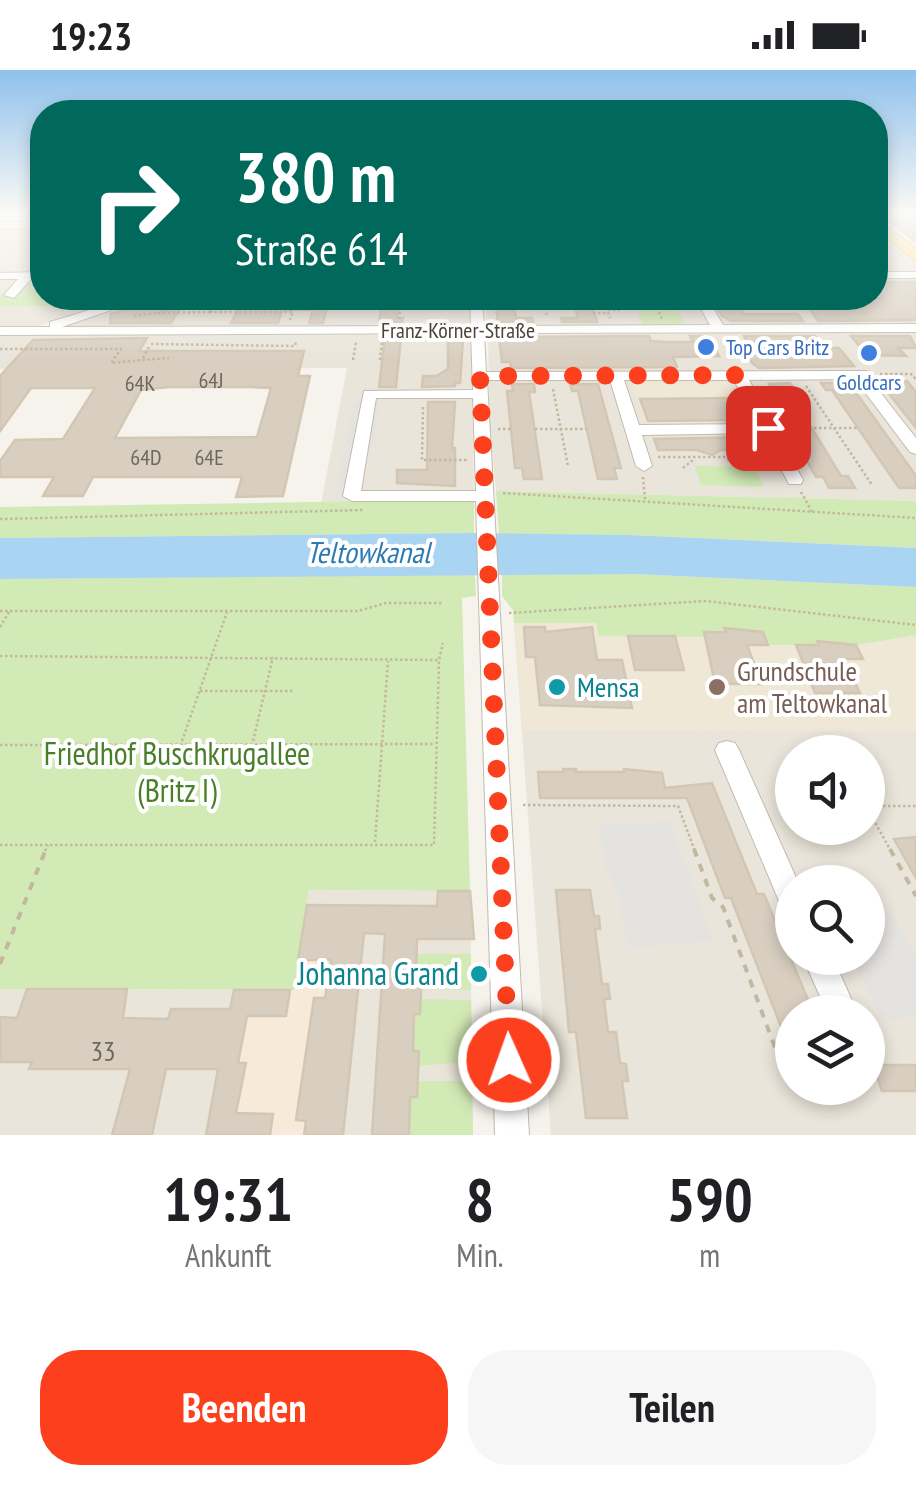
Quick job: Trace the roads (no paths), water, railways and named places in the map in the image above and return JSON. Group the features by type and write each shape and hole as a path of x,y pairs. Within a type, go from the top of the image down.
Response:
{"street":[{"path":"888,275 916,274"},
{"path":"0,276 28,275"},
{"path":"10,295 28,275"},
{"path":"45,330 104,310"},
{"path":"477,310 491,494 486,517 512,1135"},
{"path":"708,310 719,329"},
{"name":"Franz-Körner-Straße","path":"0,331 916,328"},
{"path":"739,375 795,480"},
{"path":"491,494 352,496 368,394 424,394 550,376 862,375 916,449"},
{"path":"616,376 643,462"},
{"path":"633,430 768,428"},
{"path":"727,750 777,865"}],"water":[{"name":"Teltowkanal","path":"629,535 916,548 916,587 633,574 0,579 0,538"}],"place":[{"name":"Top Cars Britz","path":"706,347"},
{"name":"Goldcars","path":"869,353"},
{"name":"Mensa","path":"557,687"},
{"name":"Grundschule am Teltowkanal","path":"717,687"},
{"name":"Johanna Grand","path":"479,974"}],"park label":[{"name":"Friedhof Buschkrugallee (Britz I)","path":"177,772"}]}
